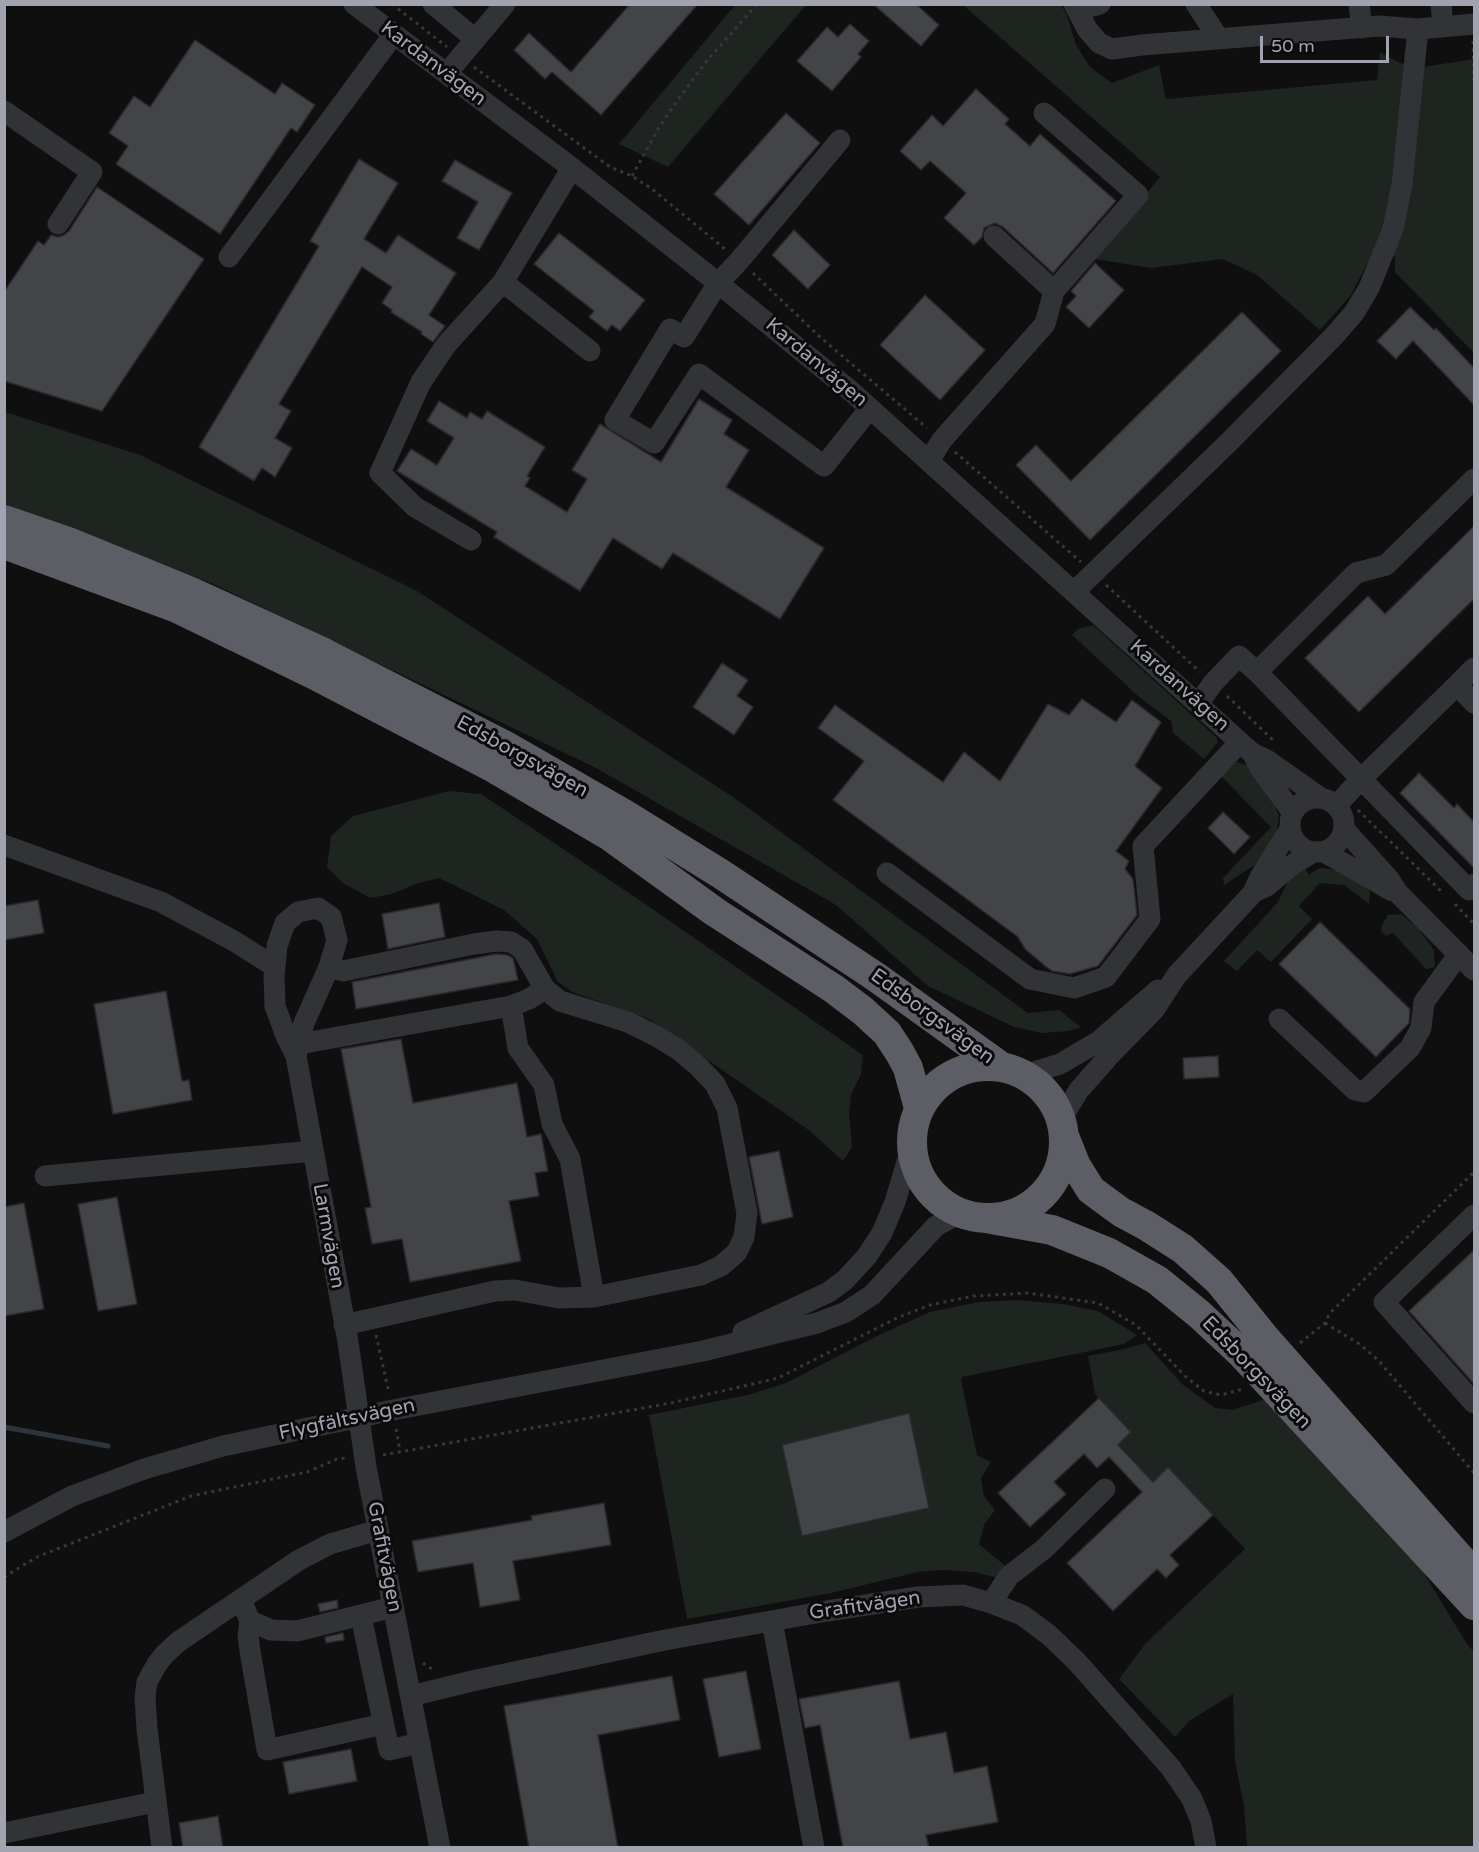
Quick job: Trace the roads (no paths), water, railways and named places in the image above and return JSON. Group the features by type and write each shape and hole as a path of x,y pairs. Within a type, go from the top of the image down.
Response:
{"highway":[{"name":"Edsborgsvägen","path":"4,520 68,542 191,592 324,653 504,745 624,814 721,874 1012,1070"},
{"name":"Edsborgsvägen","path":"4,544 177,609 261,649 494,768 610,836 715,912 834,989 863,1011 887,1033 900,1053 908,1068 919,1108"},
{"path":"980,1065 1012,1070 1040,1086 1053,1101 1062,1127 1062,1161 1054,1179 1043,1195 1023,1210 1005,1216 973,1216 947,1207 927,1188 914,1163 911,1135 919,1108 936,1085 961,1070 980,1065"},
{"name":"Edsborgsvägen","path":"1062,1127 1076,1166 1091,1190 1121,1212 1184,1249 1219,1281 1265,1338 1474,1574"},
{"name":"Edsborgsvägen","path":"973,1216 1052,1230 1109,1253 1157,1280 1199,1314 1242,1354 1474,1605"}],"street":[{"name":"Kardanvägen","path":"354,4 572,168 718,283 870,408 1246,747 1329,802"},
{"path":"433,4 475,39"},
{"path":"447,73 505,4"},
{"path":"1100,4 1075,7 1087,29 1100,43 1112,49 1379,26 1418,29 1473,24"},
{"path":"1196,4 1219,39"},
{"path":"1359,4 1362,28"},
{"path":"1441,4 1443,27"},
{"path":"1074,592 1228,443 1354,313 1369,288 1393,229 1402,184 1418,29"},
{"path":"229,257 394,34"},
{"path":"4,111 92,172 58,224"},
{"path":"929,461 942,440 1045,324 1054,291 1138,195 1044,113"},
{"path":"840,140 718,283 684,338 670,329 615,420 654,443 699,374 824,466 870,408"},
{"path":"471,540 415,507 380,473 421,382 446,345 503,282 572,168"},
{"path":"994,236 1054,291"},
{"path":"503,282 590,351"},
{"path":"1257,672 1356,573 1386,565 1474,478"},
{"path":"1198,704 1213,683 1239,656 1469,890 1474,884"},
{"path":"1253,893 1300,804 1305,801 1329,802 1361,779 1474,668"},
{"path":"1457,685 1474,703"},
{"name":"Kardanvägen","path":"1246,747 1292,821"},
{"path":"887,873 1030,979 1074,988 1106,977 1150,919 1143,846 1246,747"},
{"path":"1062,1127 1079,1090 1154,1010 1177,975 1253,893 1266,886 1292,865 1337,844 1344,829 1343,817 1329,802"},
{"path":"1292,821 1292,835 1298,844 1398,893"},
{"path":"1344,829 1389,879 1398,893 1474,970"},
{"path":"4,845 161,902 234,941 275,967"},
{"name":"Larmvägen","path":"298,1050 286,1036 275,1006 275,967 285,923 298,912 318,908 331,917 337,940 329,967 304,1023 298,1050 358,1417"},
{"path":"329,967 343,971 474,944 496,941 511,942 522,949 545,989 560,1001 628,1022 658,1037 679,1050 715,1084 727,1108 747,1213 744,1237 737,1252 721,1266 701,1275 594,1297 559,1298 515,1290 495,1291 344,1325"},
{"path":"1279,1019 1355,1090 1364,1092 1410,1048 1422,1028 1424,1002 1459,954"},
{"path":"1012,1070 1060,1064 1099,1041 1144,1000 1177,975"},
{"path":"298,1050 511,1006 530,999 545,989"},
{"path":"511,1006 518,1048 544,1085 552,1124 570,1159 594,1297"},
{"name":"Flygfältsvägen","path":"704,1351 829,1292 845,1280 867,1256 882,1233 895,1202 911,1149"},
{"path":"45,1176 313,1151"},
{"path":"1474,1215 1384,1302 1474,1403"},
{"name":"Flygfältsvägen","path":"4,1532 72,1496 144,1469 223,1446 393,1410 704,1351 817,1323 846,1312 872,1295 936,1226 973,1216"},
{"name":"Grafitvägen","path":"358,1417 440,1848"},
{"path":"991,1603 1009,1576 1044,1549 1105,1489"},
{"path":"162,1848 155,1802 145,1697 151,1672 178,1642 316,1550 378,1530"},
{"name":"Grafitvägen","path":"411,1696 665,1640 918,1598 963,1595 1022,1615 1049,1635 1077,1662 1171,1768 1192,1799 1201,1821 1206,1848"},
{"path":"240,1600 250,1621 249,1651 267,1750 383,1724"},
{"path":"250,1621 271,1630 297,1631 393,1607"},
{"path":"361,1616 389,1750 420,1743"},
{"path":"772,1621 814,1848"},
{"path":"4,1833 155,1802"}],"waterway":[{"path":"4,1427 108,1446"}]}
